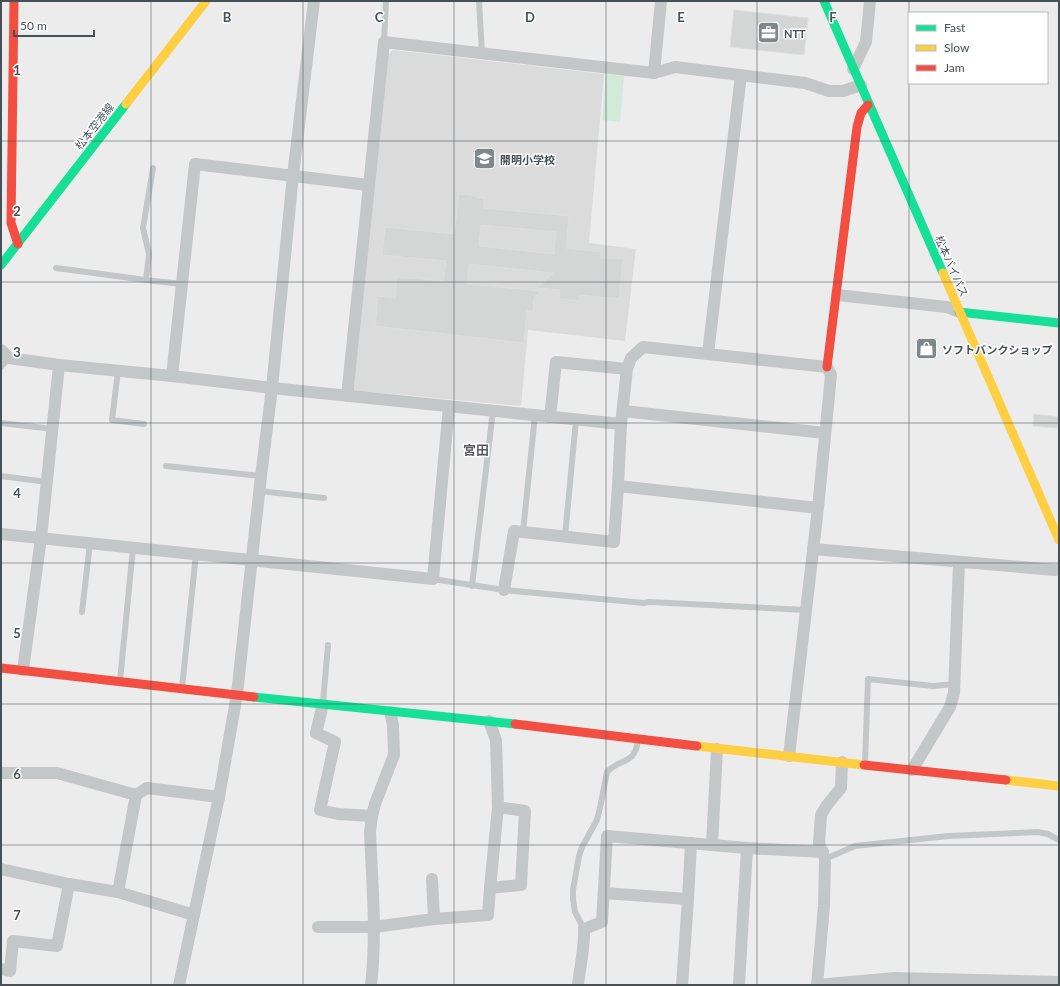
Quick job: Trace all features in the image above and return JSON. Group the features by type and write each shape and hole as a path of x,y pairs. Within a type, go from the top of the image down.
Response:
{"main road":[{"path":"14,1 11,223 18,244"},
{"name":"松本空港線","path":"1,265 206,1"},
{"name":"松本バイパス","path":"824,1 959,312 1056,525 1059,540"},
{"path":"827,367 857,127 861,114 868,104"},
{"path":"959,312 1059,323"},
{"path":"1,668 182,690 237,694 390,712 489,721 717,749 1059,786"}],"street":[{"path":"179,985 219,797 237,694 259,491 272,388 293,175 314,1"},
{"path":"654,73 661,1"},
{"path":"854,68 866,42 870,1"},
{"path":"347,396 384,42 654,73 675,67 805,84 829,91 843,91 860,85"},
{"path":"708,354 741,75"},
{"path":"172,376 195,164 368,185"},
{"path":"837,295 947,307 959,312"},
{"path":"504,590 514,531 614,542 621,424 627,369 631,358 643,347 827,367 831,375 818,508 789,756"},
{"path":"4,358 272,388 621,424"},
{"path":"550,417 556,362 627,369"},
{"path":"23,670 41,538 59,365"},
{"path":"1,534 433,579 449,406"},
{"path":"623,411 825,434"},
{"path":"618,486 818,508"},
{"path":"813,549 959,563 1055,570 1059,568"},
{"path":"912,770 950,707 954,693 959,563"},
{"path":"323,704 316,733 335,742 320,810 338,814 372,816"},
{"path":"371,985 374,927 370,831 375,804 394,755 393,725 390,712"},
{"path":"318,928 374,927 434,919 488,915 498,807 496,740 489,721"},
{"path":"712,845 717,749"},
{"path":"842,762 841,788 821,815 819,842 824,855 824,906 817,985 894,978 1059,982"},
{"path":"1,772 57,773 136,795"},
{"path":"118,892 136,795 147,788 219,797"},
{"path":"490,888 521,885 525,811 498,807"},
{"path":"578,985 585,940 584,929 602,922 607,836 824,855"},
{"path":"682,985 691,843"},
{"path":"738,985 748,848"},
{"path":"1,870 118,892 194,915"},
{"path":"432,879 434,919"},
{"path":"1,969 10,971 13,941 57,946 69,884"},
{"path":"604,893 688,899"}],"lane":[{"path":"384,42 386,1"},
{"path":"479,1 482,53"},
{"path":"146,280 149,254 143,228 153,168"},
{"path":"56,268 182,284"},
{"path":"118,370 112,420 144,424"},
{"path":"472,586 493,411"},
{"path":"523,532 535,415"},
{"path":"566,536 576,420"},
{"path":"1,423 52,429"},
{"path":"166,466 261,476"},
{"path":"1,476 47,482"},
{"path":"259,491 324,498"},
{"path":"82,612 90,543"},
{"path":"120,682 133,548"},
{"path":"182,690 196,554"},
{"path":"433,579 504,590 644,603 649,602 806,610"},
{"path":"323,704 328,645"},
{"path":"865,764 868,679 932,686 954,684"},
{"path":"584,929 575,912 573,899 579,856 582,847 597,820 607,772 611,768 628,760 634,754 638,739"},
{"path":"824,855 855,846 948,836 1038,832 1048,834 1059,840"}],"shaded area":[{"name":"開明小学校","path":"393,50 604,74 589,243 636,249 625,341 528,330 521,406 371,392 370,394 350,392 384,58"}],"green space":[{"path":"606,74 624,76 620,122 602,120"}],"building":[{"name":"NTT","path":"734,10 808,18 804,55 730,47"},
{"path":"459,194 484,198 484,208 569,216 566,248 601,252 601,258 623,259 619,299 580,295 580,301 559,299 560,290 537,288 553,273 469,264 467,284 541,291 534,298 533,311 527,311 524,343 375,326 378,296 395,298 397,277 443,281 446,261 382,255 385,227 454,234","holes":["481,225 556,232 554,254 479,246"]},
{"path":"1034,414 1059,417 1058,428 1033,426"}],"traffic: fast":[{"path":"824,1 943,273"},
{"path":"1,265 126,104"},
{"path":"959,312 1059,323"},
{"path":"254,697 515,724"}],"traffic: slow":[{"path":"126,104 206,1"},
{"path":"943,273 1059,540"},
{"path":"697,746 864,765"},
{"path":"1006,780 1059,786"}],"traffic: jam":[{"path":"14,1 11,223 18,244"},
{"path":"827,367 857,127 861,113 868,105"},
{"path":"1,668 254,697"},
{"path":"515,724 697,746"},
{"path":"864,765 1006,780"}],"place":[{"name":"NTT","path":"769,33"},
{"name":"開明小学校","path":"485,159"},
{"name":"ソフトバンクショップ","path":"927,349"}],"district":[{"name":"宮田","path":"476,450"}]}
